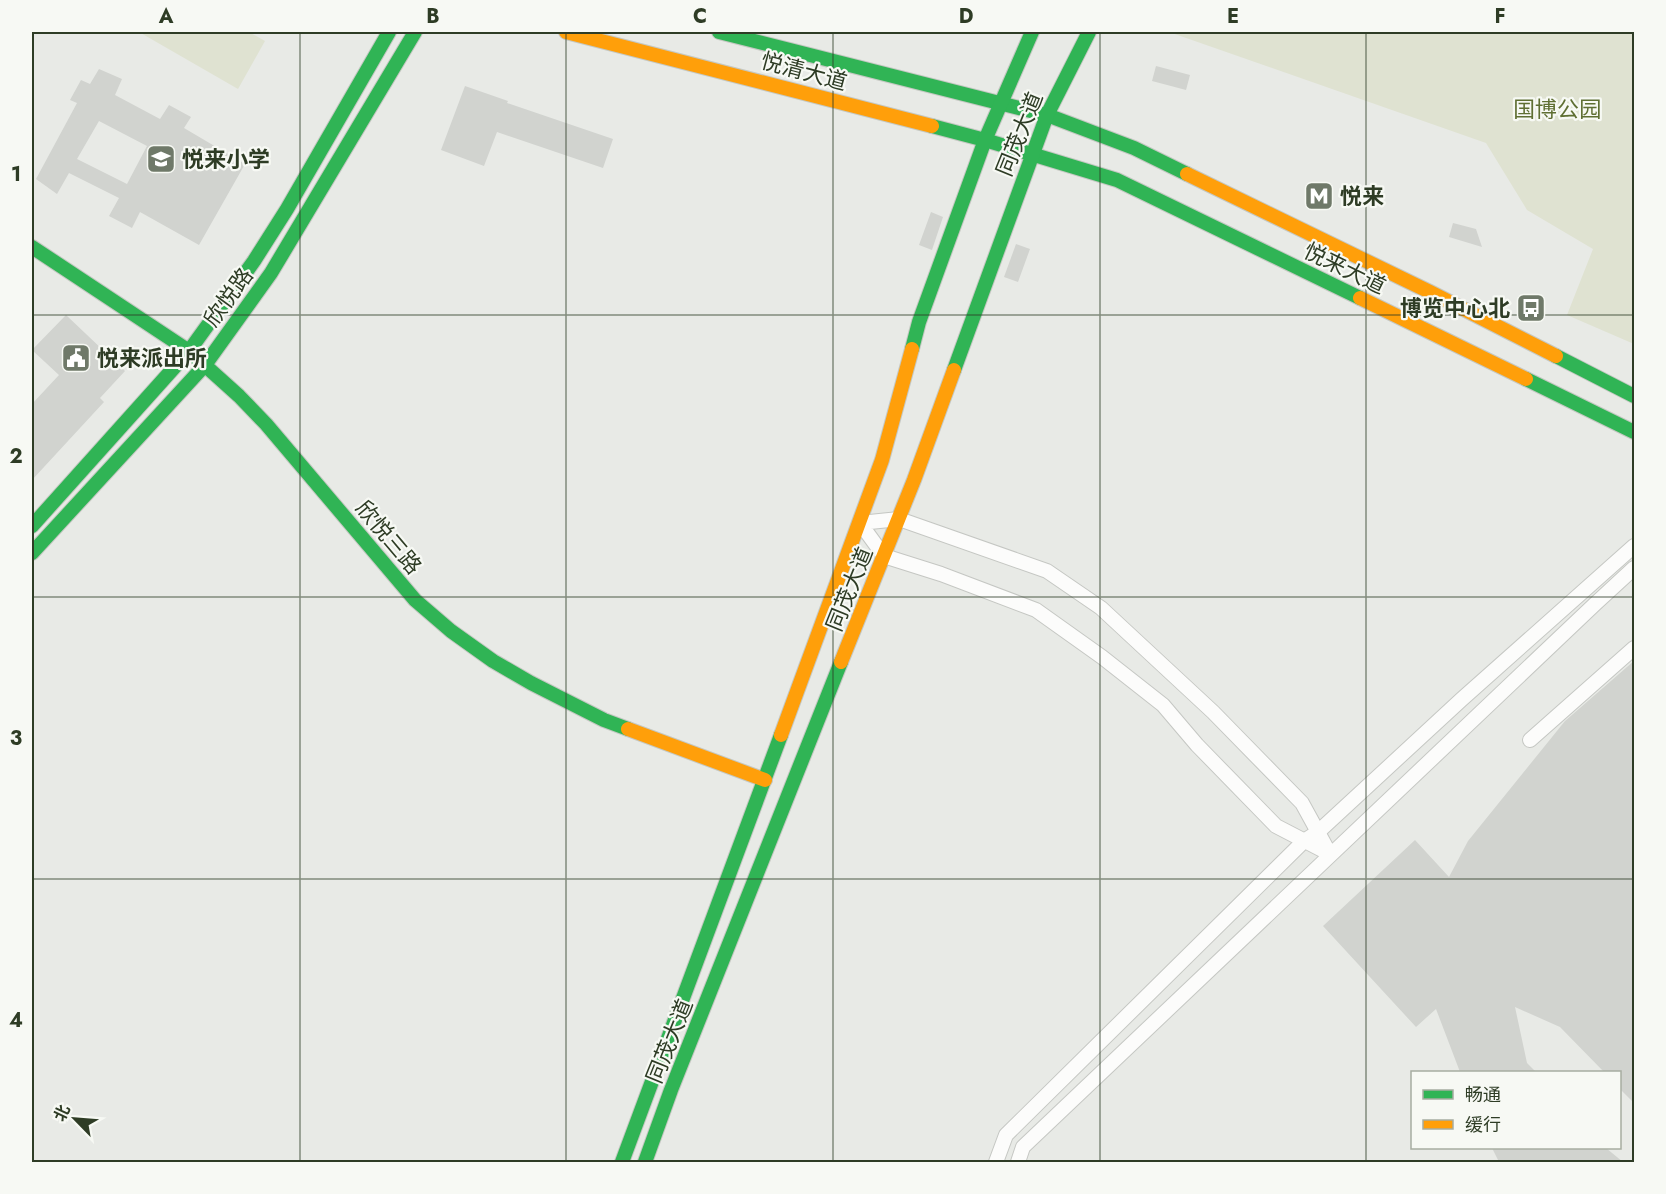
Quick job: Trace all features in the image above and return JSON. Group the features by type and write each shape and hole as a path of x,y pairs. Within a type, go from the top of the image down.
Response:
{"main road":[{"name":"欣悦路","path":"32,526 189,351 254,261 287,209 389,32"},
{"name":"欣悦路","path":"32,553 205,365 271,273 415,32"},
{"name":"悦清大道","path":"566,32 1032,153"},
{"name":"悦清大道","path":"719,32 1047,115"},
{"name":"同茂大道","path":"622,1162 860,522 882,460 919,322 985,140 1032,32"},
{"name":"同茂大道","path":"645,1162 671,1090 899,519 1032,153 1047,115 1089,32"},
{"name":"悦来大道","path":"1047,115 1134,148 1430,292 1635,396"},
{"name":"悦来大道","path":"1032,153 1118,180 1635,432"},
{"name":"欣悦三路","path":"32,247 189,351 239,396 266,424 415,600 451,631 493,661 531,684 604,720 765,780"}],"street":[{"path":"860,522 899,519 1047,571 1101,608 1213,712 1302,802 1330,855"},
{"path":"860,522 884,556 941,574 1036,610 1102,657 1163,705 1197,745 1276,826 1330,855"},
{"path":"996,1162 1006,1135 1304,841 1317,832 1462,699 1635,546"},
{"path":"1018,1162 1023,1146 1635,568"},
{"path":"1530,740 1635,648"}],"green space":[{"path":"139,32 249,32 265,41 238,89"},
{"name":"国博公园","path":"1169,32 1634,32 1634,344 1567,315 1593,249 1527,210 1486,143"}],"building":[{"path":"1156,66 1190,75 1186,90 1152,81"},
{"path":"99,69 122,79 115,95 160,119 169,105 191,117 184,128 245,164 199,245 140,212 132,228 109,216 119,198 69,173 57,194 36,179 77,103 70,100 81,80 90,84","holes":["99,121 147,146 127,184 77,159"]},
{"path":"465,86 508,101 507,103 613,139 603,168 497,132 484,166 441,150"},
{"path":"931,212 943,217 932,250 919,245"},
{"path":"1453,223 1476,229 1482,247 1449,237"},
{"path":"1016,244 1030,249 1018,282 1004,277"},
{"path":"66,315 125,371 100,398 104,402 32,480 32,404 59,375 32,350"},
{"path":"1635,660 1635,1104 1621,1090 1621,1071 1603,1071 1560,1027 1515,1007 1527,1063 1535,1071 1460,1071 1436,1009 1416,1027 1323,926 1415,840 1449,877 1468,841 1565,721"},
{"path":"1492,1149 1607,1149 1623,1162 1499,1162"}],"traffic: fast":[{"path":"32,526 189,351 254,261 287,209 389,32"},
{"path":"32,553 205,365 271,273 415,32"},
{"path":"719,32 1047,115 1134,148 1187,174"},
{"path":"912,349 919,322 985,140 1032,32"},
{"path":"954,370 1047,115 1089,32"},
{"path":"932,126 1117,180 1360,298"},
{"path":"32,247 189,351 239,396 266,424 415,600 451,631 493,661 531,683 604,720 628,729"},
{"path":"1556,356 1634,396"},
{"path":"1526,379 1634,432"},
{"path":"645,1162 671,1090 841,662"},
{"path":"622,1162 781,735"}],"traffic: slow":[{"path":"566,32 932,126"},
{"path":"1187,174 1556,356"},
{"path":"1360,298 1526,379"},
{"path":"781,735 882,460 912,349"},
{"path":"841,662 914,480 954,370"},
{"path":"628,729 765,780"}],"place":[{"name":"悦来小学","path":"161,159"},
{"name":"悦来","path":"1319,196"},
{"name":"博览中心北","path":"1531,308"},
{"name":"悦来派出所","path":"76,358"}]}
